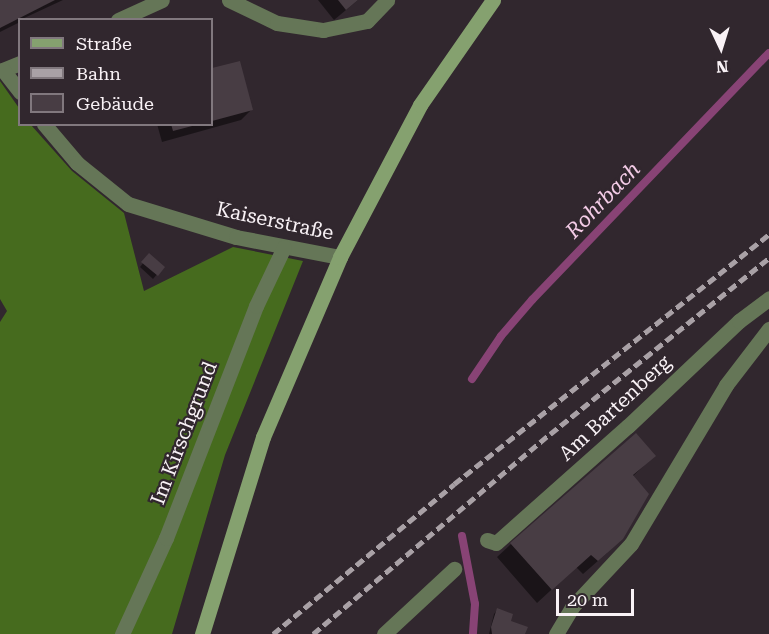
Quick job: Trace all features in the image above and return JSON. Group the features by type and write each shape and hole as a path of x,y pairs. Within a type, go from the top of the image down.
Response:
{"main road":[{"name":"Kaiserstraße","path":"340,257 420,105 493,0"},
{"path":"202,634 260,446 340,257"}],"street":[{"path":"122,18 162,0"},
{"path":"229,0 277,23 323,30 367,21 387,0"},
{"path":"18,64 2,68 18,89"},
{"name":"Kaiserstraße","path":"46,126 77,163 128,204 236,237 340,257"},
{"name":"Im Kirschgrund","path":"122,634 166,538 255,306 284,247"},
{"name":"Am Bartenberg","path":"488,540 496,543 628,426 739,321 769,298"},
{"path":"556,634 572,607 631,544 726,385 769,329"},
{"path":"384,634 454,569"}],"green space":[{"path":"0,81 18,107 18,126 32,126 72,171 124,213 144,291 233,247 303,261 225,455 172,634 0,634 0,322 7,311 0,299"}],"building":[{"path":"0,0 55,0 18,18 0,28"},
{"path":"338,0 358,0 346,10"},
{"path":"240,61 253,110 213,121 213,68"},
{"path":"172,126 192,126 173,131"},
{"path":"149,253 165,267 158,276 141,262"},
{"path":"636,433 656,456 633,475 649,494 623,539 598,561 591,555 552,590 510,543"},
{"path":"497,608 513,614 511,621 528,627 525,634 492,634 491,627"}],"waterway":[{"name":"Rohrbach","path":"472,379 501,336 532,300 769,53"},
{"name":"Rohrbach","path":"462,536 475,604 473,634"}],"railway":[{"path":"273,634 454,484 769,234"},
{"path":"313,634 550,434 769,258"}]}
